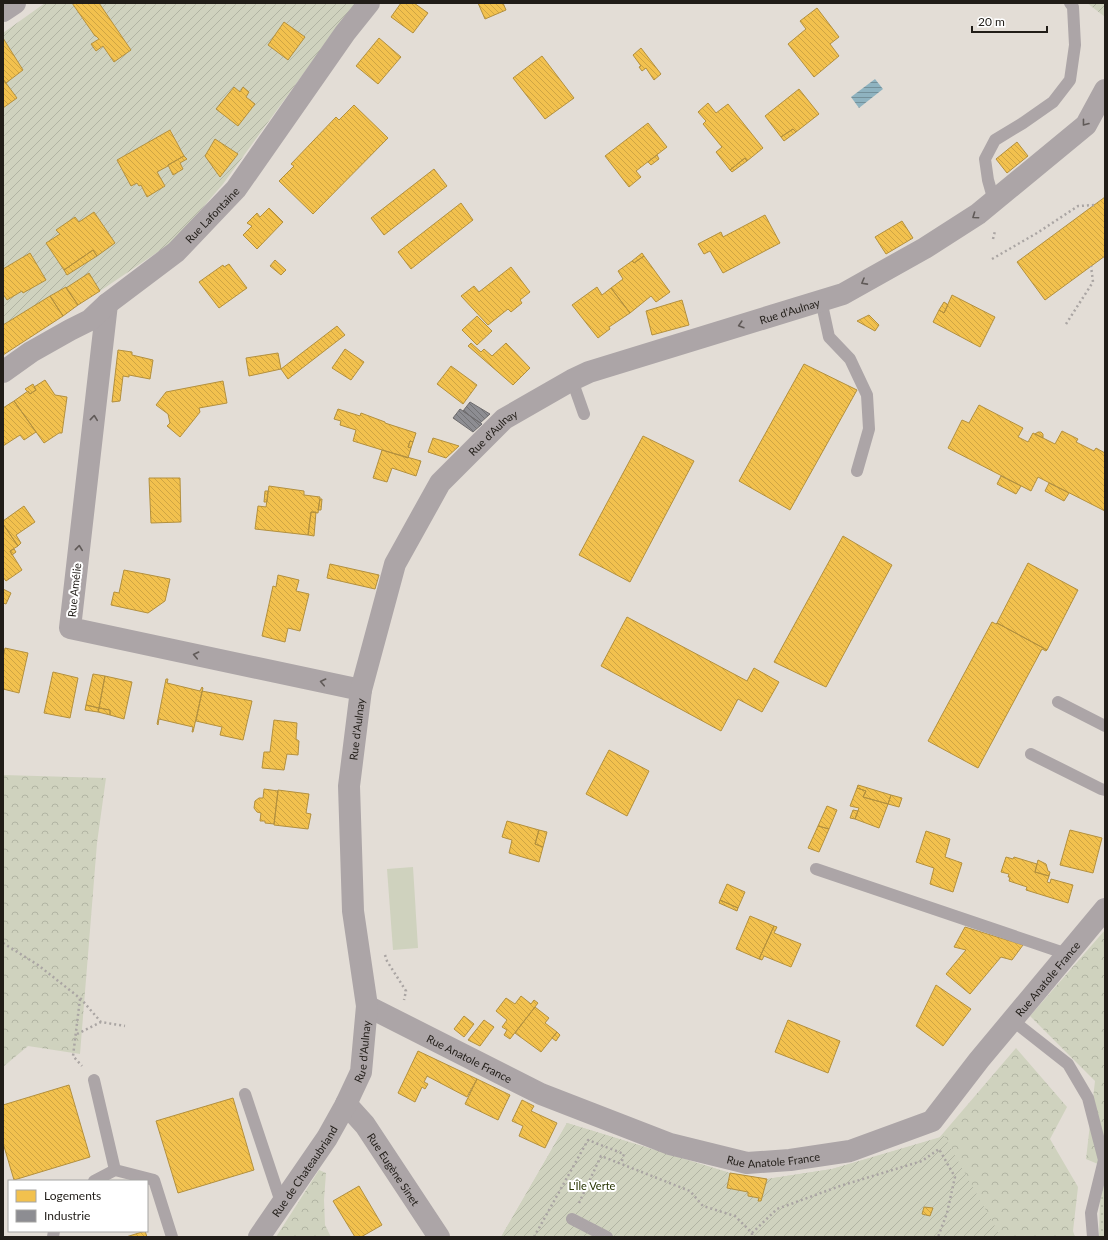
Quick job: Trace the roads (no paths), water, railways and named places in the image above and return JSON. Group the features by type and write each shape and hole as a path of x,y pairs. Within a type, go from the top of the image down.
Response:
{"street":[{"path":"3,12 15,3"},
{"name":"Rue Lafontaine","path":"3,372 32,352 90,320 107,304 176,252 236,188 345,33 369,3"},
{"name":"Rue d'Aulnay","path":"346,1104 361,1072 367,1006 353,911 349,786 361,690 395,564 440,483 504,419 572,380 589,372 843,294 925,248 978,214 1086,125 1105,90"},
{"name":"Rue Amélie","path":"107,304 70,628 361,690"},
{"name":"Rue Anatole France","path":"367,1006 541,1094 670,1144 747,1163 790,1160 850,1151 932,1121 979,1060 1105,909"},
{"name":"Rue de Chateaubriand","path":"260,1237 328,1138 346,1104"},
{"name":"Rue Eugène Sinet","path":"346,1104 365,1125 439,1237"}],"lane":[{"path":"994,201 988,180 985,158 995,140 1053,102 1070,80 1076,45 1073,6 1070,3"},
{"path":"821,300 829,337 850,360 867,395 869,429 857,471"},
{"path":"572,380 584,414"},
{"path":"1058,702 1105,726"},
{"path":"1031,754 1100,789 1105,790"},
{"path":"816,870 1067,954"},
{"path":"1012,1020 1068,1064 1088,1098 1104,1160 1091,1213 1093,1237"},
{"path":"94,1080 115,1170"},
{"path":"245,1094 282,1205"},
{"path":"96,1180 115,1170 154,1180 172,1237"},
{"path":"572,1219 607,1237"}],"water":[{"path":"875,79 883,89 859,108 851,97"}],"park label":[{"name":"L'Île Verte","path":"592,1185"}]}
